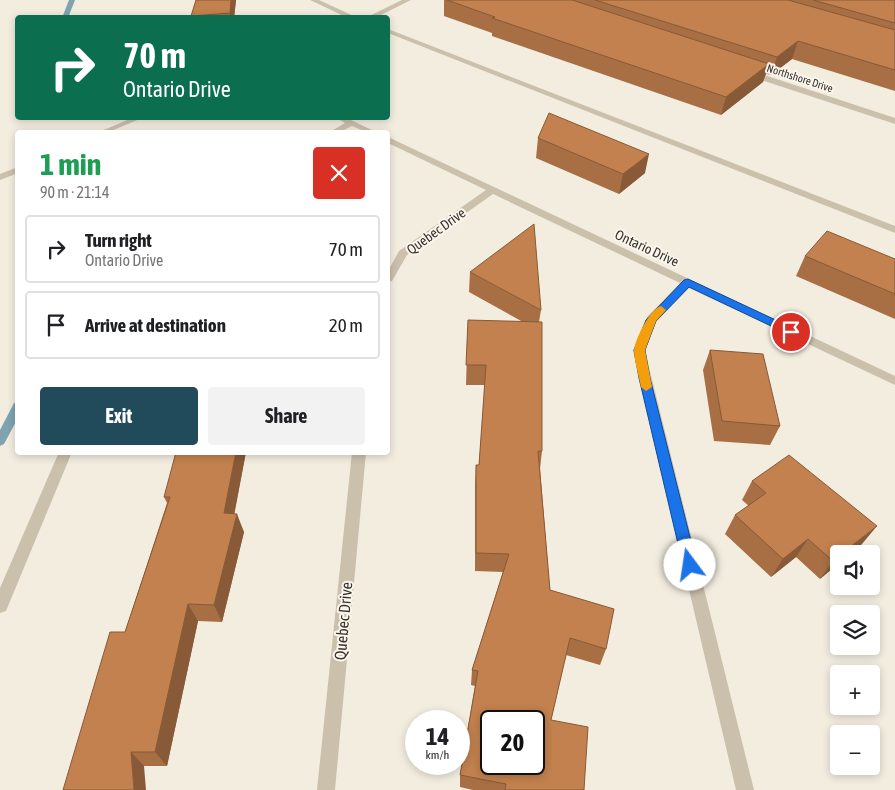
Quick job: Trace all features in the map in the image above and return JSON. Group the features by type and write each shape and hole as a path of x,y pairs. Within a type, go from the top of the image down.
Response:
{"street":[{"path":"313,0 348,15"},
{"path":"375,15 408,0"},
{"path":"390,32 895,230"},
{"name":"Northshore Drive","path":"737,69 895,121"},
{"path":"108,130 133,120"},
{"path":"345,120 368,130"},
{"path":"338,130 352,123"},
{"name":"Ontario Drive","path":"390,141 895,381"},
{"path":"0,177 15,171"},
{"name":"Quebec Drive","path":"390,276 403,253 492,190"},
{"path":"688,282 651,320 639,350 646,388 745,790"},
{"path":"0,606 65,455"},
{"name":"Quebec Drive","path":"326,790 359,455"}],"building":[{"path":"196,0 231,0 230,13 191,15"},
{"path":"447,0 572,0 769,64 726,97 492,18 495,17"},
{"path":"595,0 788,0 895,30 895,70 798,41 777,57"},
{"path":"813,0 895,0 895,23"},
{"path":"549,113 649,154 623,174 538,138"},
{"path":"534,224 541,310 470,272"},
{"path":"827,231 895,259 895,294 805,256"},
{"path":"468,320 542,322 542,451 538,451 550,590 614,609 606,649 570,638 551,720 588,727 584,790 505,790 506,784 460,775 470,775 470,717 478,671 472,670 509,554 476,553 476,465 479,465 486,365 466,365"},
{"path":"710,350 763,354 780,426 722,421"},
{"path":"175,455 235,455 224,513 237,514 214,605 188,604 155,752 131,752 134,790 63,790 110,632 125,632 170,497 164,497"},
{"path":"789,455 877,526 853,545 830,545 830,558 808,539 783,559 735,515 766,493 752,481"}],"waterway":[{"path":"66,15 72,0"},
{"path":"0,441 15,412"}],"slow traffic":[{"path":"646,387 639,350 651,320 661,310"}],"route":[{"path":"690,565 644,378 639,350 651,320 688,282 791,332"}]}
